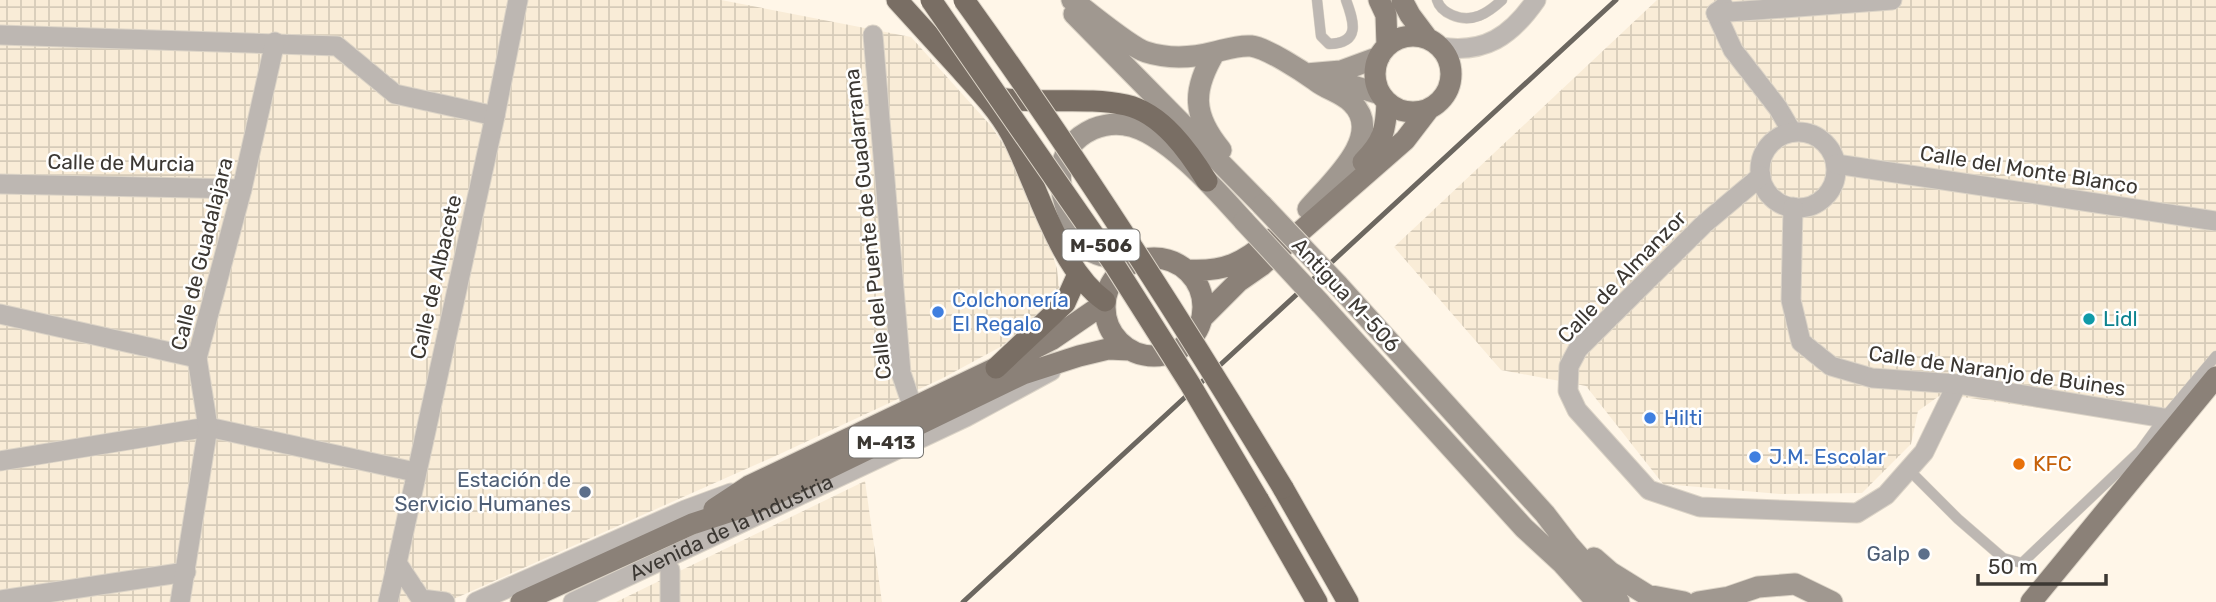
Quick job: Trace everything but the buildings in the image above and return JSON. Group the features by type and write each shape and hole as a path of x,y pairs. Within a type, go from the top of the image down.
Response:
{"highway":[{"path":"897,0 983,95 1011,134 1032,184 1078,274 1091,291 1105,302"},
{"name":"M-506","path":"931,0 1114,264 1190,384 1317,602"},
{"name":"M-506","path":"964,0 1045,113 1138,254 1283,488 1348,602"},
{"path":"983,95 1024,101 1127,105 1153,117 1190,153 1208,181"},
{"path":"996,368 1065,303 1078,274"}],"main road":[{"path":"1188,270 1226,268 1253,254 1376,149 1386,122 1383,98 1375,76 1383,52 1386,15 1379,0"},
{"path":"1402,0 1410,15 1434,43"},
{"path":"1383,52 1396,40 1406,37 1434,43"},
{"name":"M-413","path":"692,524 759,502 1023,374 1108,349 1129,350 1146,356 1172,353 1187,344 1198,330 1203,317 1238,282 1261,266 1405,140 1428,110 1443,99 1451,82 1450,63 1434,43"},
{"path":"1383,98 1406,112 1428,110"},
{"path":"1138,260 1155,257 1173,261 1188,270 1199,285 1203,300 1203,317"},
{"name":"M-413","path":"692,524 748,486 1051,340 1105,302 1111,281 1123,268 1138,260"},
{"path":"1105,302 1110,329 1129,350"},
{"path":"2037,599 2216,377"},
{"path":"2037,599 2216,400"},
{"name":"Avenida de la Industria","path":"521,602 692,524"}],"street":[{"name":"Calle de Albacete","path":"388,602 495,117 518,0"},
{"name":"Antigua M-506","path":"1059,0 1338,285 1545,514 1619,602"},
{"path":"1072,0 1143,51 1184,57 1232,47 1253,46 1275,55 1343,95 1355,105 1362,132 1360,146 1308,209"},
{"path":"1434,43 1465,50 1499,38 1521,21 1536,0"},
{"path":"1716,13 1734,0"},
{"path":"1716,13 1892,0"},
{"path":"1716,13 1733,50 1778,108 1792,132"},
{"path":"0,35 337,46 395,94 495,117"},
{"name":"Calle del Puente de Guadarrama","path":"873,35 901,373 913,408"},
{"name":"Calle de Guadalajara","path":"180,602 208,427 197,358 242,189 275,42"},
{"path":"1215,52 1203,72 1197,91 1198,109 1211,138 1262,205"},
{"path":"1313,79 1341,71 1383,52"},
{"path":"1313,79 1350,85 1383,98"},
{"name":"Antigua M-506","path":"1138,260 1093,252 1076,234 1062,199 1060,173 1066,151 1081,135 1103,125 1126,125 1152,135 1208,181 1524,528 1562,563 1597,602"},
{"path":"1798,131 1825,143 1836,164 1836,176 1826,196 1805,208 1793,208 1781,204 1764,188 1760,164 1771,143 1780,136 1798,131"},
{"name":"Calle del Monte Blanco","path":"1836,164 2216,221"},
{"name":"Calle de Almanzor","path":"1761,176 1703,225 1578,349 1569,366 1568,391 1577,410 1649,490 1700,507 1857,513 1886,495 1924,452 1957,384"},
{"name":"Calle de Murcia","path":"0,184 242,189"},
{"name":"Calle de Naranjo de Buines","path":"1793,208 1791,300 1801,342 1830,366 1872,378 1957,384 2164,418"},
{"path":"0,314 197,358"},
{"name":"Avenida de la Industria","path":"573,602 966,417 1079,356"},
{"path":"0,461 208,427 415,472"},
{"name":"Avenida de la Industria","path":"599,602 846,485 853,471"},
{"name":"Avenida de la Industria","path":"476,602 685,510 748,486"},
{"path":"1545,514 1609,572 1647,595 1685,602"},
{"path":"1524,528 1578,602"},
{"path":"397,563 421,599 445,602"},
{"path":"670,570 670,602"},
{"path":"0,600 186,572"},
{"path":"1698,602 1729,597 1758,587 1795,584 1832,602"},
{"path":"1742,602 1758,587"}],"lane":[{"path":"1317,0 1321,36 1329,44 1340,44 1349,39 1354,27 1346,0"},
{"path":"1437,0 1438,5 1448,13 1462,19 1477,17 1492,10 1502,0"},
{"path":"2037,599 2164,418 2216,356"},
{"path":"1908,469 1958,519 2003,558 2022,563 2142,449"}],"shaded area":[{"path":"0,0 721,0 911,37 991,126 1031,185 1057,269 1060,295 1002,346 943,378 447,602 0,602"},
{"path":"1657,0 2216,0 2216,365 2166,426 1942,394 1918,411 1911,444 1862,493 1780,494 1663,484 1586,386 1501,370 1394,247"},
{"path":"865,481 882,602 616,602"}],"railway":[{"path":"963,602 1616,0"}],"place":[{"name":"Colchonería El Regalo","path":"938,312"},
{"name":"Lidl","path":"2089,319"},
{"name":"Hilti","path":"1650,418"},
{"name":"J.M. Escolar","path":"1755,457"},
{"name":"KFC","path":"2019,464"},
{"name":"Estación de Servicio Humanes","path":"585,492"},
{"name":"Galp","path":"1924,554"}]}
